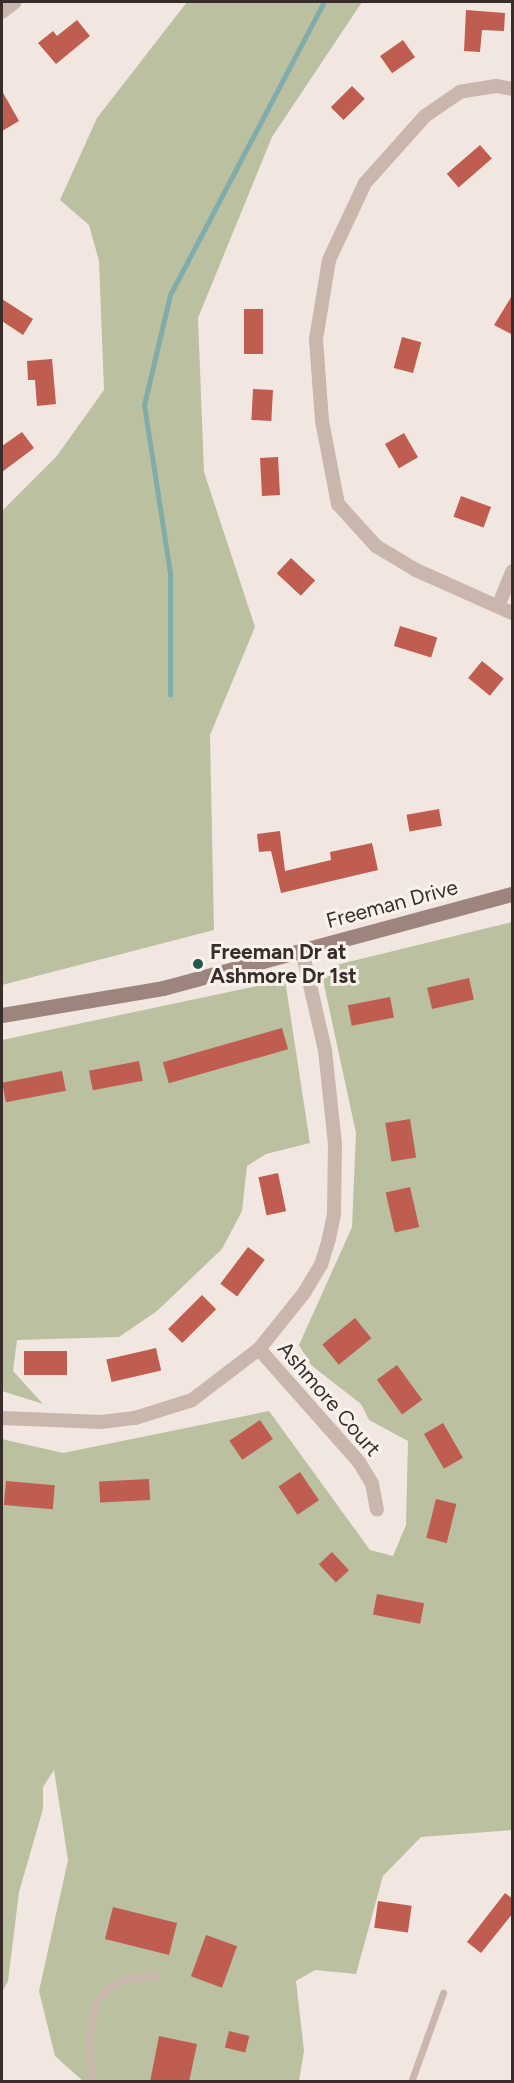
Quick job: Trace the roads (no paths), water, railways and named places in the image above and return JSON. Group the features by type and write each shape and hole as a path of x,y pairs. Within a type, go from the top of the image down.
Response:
{"street":[{"path":"2,12 15,2"},
{"path":"513,89 496,86 460,92 425,116 365,183 329,260 316,339 322,421 338,504 376,546 416,570 499,604 513,613"},
{"path":"499,604 513,572"},
{"name":"Freeman Drive","path":"2,1015 163,988 513,894"},
{"path":"2,1418 101,1422 165,1411 192,1400 259,1349 304,1293 321,1265 334,1214 332,1096 302,950"},
{"name":"Ashmore Court","path":"259,1349 359,1462 372,1484 377,1510"}],"lane":[{"path":"91,2082 89,2035 96,2002 108,1987 124,1979 156,1975"},
{"path":"411,2082 443,1993"}],"waterway":[{"path":"170,695 170,573 144,405 170,295 324,2"}],"place":[{"name":"Freeman Dr at Ashmore Dr 1st","path":"198,964"}]}
